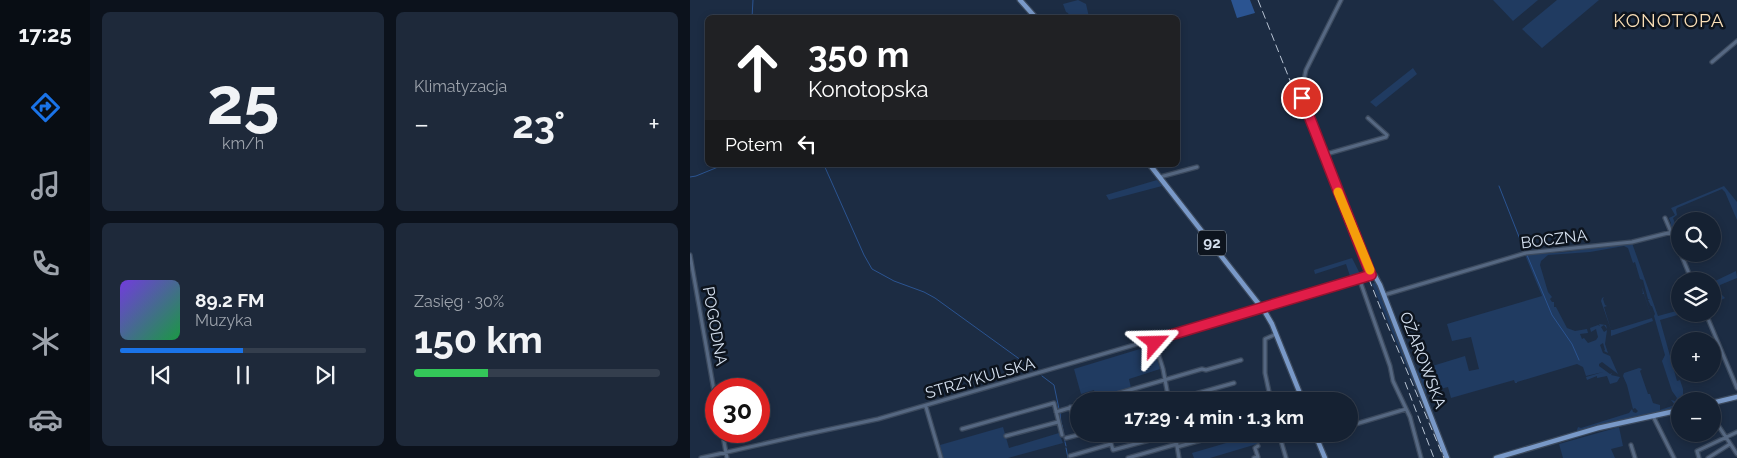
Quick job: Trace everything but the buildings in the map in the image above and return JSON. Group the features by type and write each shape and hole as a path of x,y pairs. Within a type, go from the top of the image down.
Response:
{"main road":[{"path":"1022,0 1034,15"},
{"name":"92","path":"1152,167 1262,308 1272,324 1299,392"},
{"path":"1262,308 1371,275"},
{"name":"OŻAROWSKA","path":"1371,275 1377,279 1384,295 1447,458"},
{"path":"1721,401 1737,398"},
{"path":"1496,458 1598,428 1671,412"},
{"path":"1319,442 1325,458"}],"street":[{"path":"1341,0 1306,70 1302,82 1302,98 1371,275"},
{"path":"1712,62 1737,41"},
{"path":"1323,155 1384,138 1387,135 1368,118"},
{"path":"1161,179 1198,167"},
{"path":"1665,218 1671,230"},
{"name":"BOCZNA","path":"1384,295 1526,254 1632,242 1671,232"},
{"name":"POGODNA","path":"690,255 712,378"},
{"path":"1359,278 1387,358 1393,381 1406,409 1421,458"},
{"name":"STRZYKULSKA","path":"702,458 867,422 926,407 1262,308"},
{"path":"1709,322 1737,388"},
{"path":"1269,392 1265,372 1265,339 1274,335"},
{"path":"1154,340 1168,392"},
{"path":"1123,392 1241,360"},
{"path":"1202,392 1234,383"},
{"path":"962,429 1054,403 1062,436"},
{"path":"926,407 941,458"},
{"path":"1056,412 1070,407"},
{"path":"1358,423 1406,409"},
{"path":"1653,416 1674,458"},
{"path":"1006,436 1058,422"},
{"path":"1721,430 1737,454"},
{"path":"1699,458 1697,451 1737,432"},
{"path":"1066,438 1070,437"},
{"path":"1070,456 1111,444 1113,450 1115,450 1143,442"},
{"path":"1176,442 1179,458"},
{"path":"1128,458 1190,442"},
{"path":"1281,442 1286,458"},
{"path":"724,443 727,458"},
{"path":"1630,444 1635,458"},
{"path":"1708,458 1730,444"},
{"path":"1254,458 1258,457 1255,448 1258,446"}],"shaded area":[{"path":"1078,0 1086,4 1089,15 1069,15 1063,4"},
{"path":"1231,0 1250,0 1255,13 1237,18"},
{"path":"1493,0 1538,0 1513,21"},
{"path":"1557,0 1599,0 1542,48 1522,29"},
{"path":"1413,68 1417,74 1376,107 1370,102"},
{"path":"1157,180 1162,186 1109,200 1106,195"},
{"path":"1724,186 1737,202 1737,220 1722,189 1676,210 1676,212 1673,212 1671,208"},
{"path":"1632,243 1658,316 1671,312 1671,317 1660,320 1671,359 1671,382 1681,382 1683,392 1672,391 1662,361 1665,355 1655,314 1648,300 1650,300 1648,299 1643,280 1640,279 1635,262 1633,263 1628,248 1624,246 1590,252 1548,255 1541,261 1540,265 1548,292 1552,297 1550,299 1554,302 1554,307 1556,307 1567,328 1575,331 1587,329 1588,333 1580,334 1582,339 1584,338 1588,343 1596,340 1598,337 1596,329 1591,332 1590,328 1600,326 1599,324 1606,325 1607,329 1604,325 1601,327 1604,332 1607,330 1605,344 1608,353 1604,351 1603,343 1600,345 1603,353 1610,356 1618,374 1602,362 1599,366 1610,374 1612,373 1611,375 1620,377 1617,382 1610,384 1607,376 1597,378 1597,376 1587,380 1586,377 1603,372 1586,376 1583,367 1577,364 1517,383 1514,380 1451,398 1448,387 1425,393 1416,371 1465,356 1469,371 1479,369 1471,337 1452,341 1447,324 1542,296 1525,255 1566,252"},
{"path":"1352,258 1361,276 1351,279 1346,264 1315,274 1314,270"},
{"path":"1736,271 1737,278 1721,285 1721,278"},
{"path":"1374,278 1376,279 1441,448 1372,284 1376,282"},
{"path":"1642,287 1653,321 1611,336 1611,330 1652,318 1644,294 1642,294"},
{"path":"1604,297 1605,305 1607,306 1604,307 1611,330 1601,301"},
{"path":"1153,345 1160,369 1129,379 1131,388 1117,392 1094,392 1094,390 1080,392 1074,369"},
{"path":"1639,368 1642,369 1640,371 1648,394 1650,394 1653,403 1660,405 1660,410 1671,406 1671,410 1578,432 1577,430 1578,427 1581,428 1629,413 1632,409 1636,413 1638,411 1635,408 1633,409 1623,376 1624,373"},
{"path":"1003,427 1009,448 1059,433 1063,443 1008,458 943,458 940,445"},
{"path":"1619,427 1623,446 1611,449 1615,458 1563,458 1559,444"},
{"path":"1230,442 1264,442 1210,458 1194,458 1192,453"}],"waterway":[{"path":"752,15 753,0"},
{"path":"690,177 718,167"},
{"path":"825,167 872,269 894,281 935,298 1036,371"},
{"path":"1499,186 1525,252"},
{"path":"1527,255 1552,315 1572,344 1579,360"},
{"path":"1042,376 1054,385 1059,409"},
{"path":"1060,413 1061,423"},
{"path":"1062,425 1065,441"},
{"path":"1065,442 1066,446"},
{"path":"1066,448 1068,458"}],"railway":[{"path":"1258,0 1384,317 1444,458"},
{"path":"1405,382 1434,458"}],"slow traffic":[{"path":"1338,192 1370,270"}],"district":[{"name":"KONOTOPA","path":"1669,20"}],"route":[{"path":"1155,343 1154,340 1371,275 1302,98"}]}
